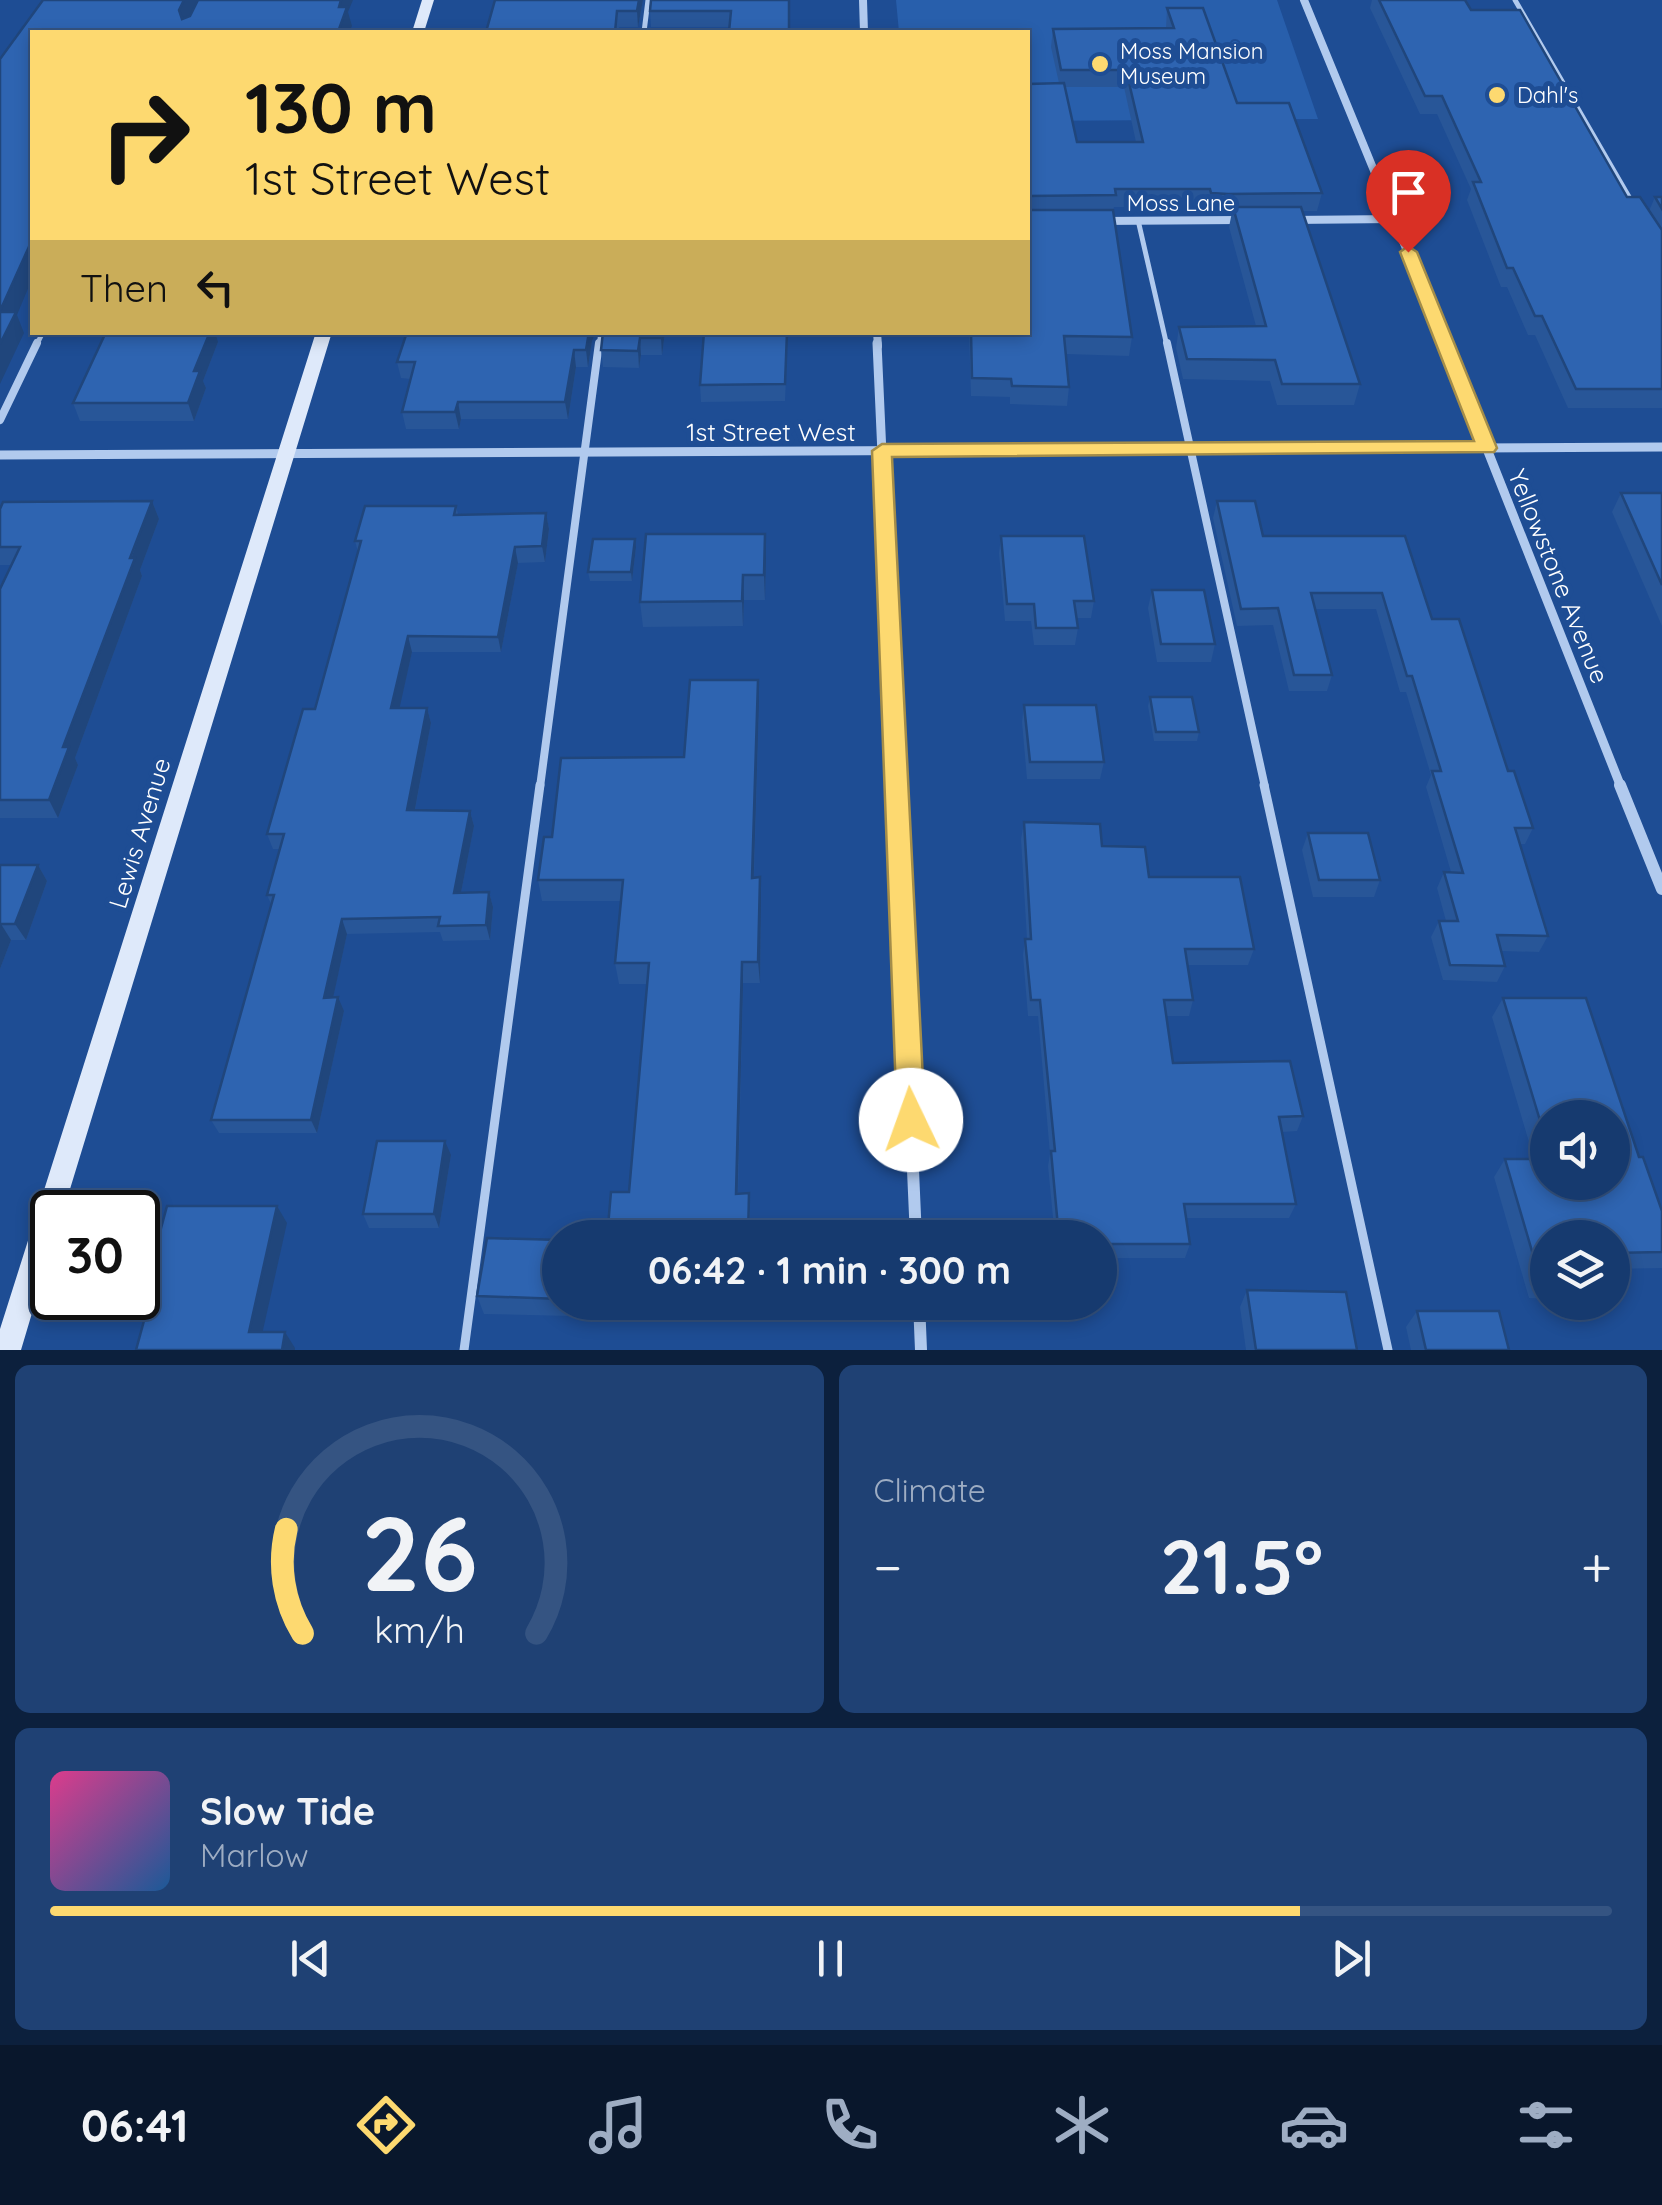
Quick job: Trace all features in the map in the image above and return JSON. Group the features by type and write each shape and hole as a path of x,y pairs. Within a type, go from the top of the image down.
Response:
{"street":[{"path":"419,30 428,0"},
{"path":"863,0 864,30"},
{"name":"Yellowstone Avenue","path":"1304,0 1396,219 1662,889"},
{"path":"1276,220 1396,219"},
{"name":"Moss Lane","path":"1083,221 1257,220"},
{"name":"Lewis Avenue","path":"6,1350 323,335"},
{"path":"877,335 915,1220"},
{"name":"1st Street West","path":"0,455 1662,446"},
{"path":"920,1320 921,1350"}],"lane":[{"path":"644,30 648,0"},
{"path":"1515,0 1632,202"},
{"path":"1138,220 1192,449 1388,1350"},
{"path":"0,420 42,335"},
{"path":"464,1350 601,335"}],"shaded area":[{"path":"896,0 1277,0 1318,119 1030,121 1030,30 899,30"}],"building":[{"path":"43,0 184,0 179,10 182,19 190,16 198,0 341,0 339,7 347,7 339,30 30,30 30,244 0,311 0,59"},
{"path":"495,0 639,0 637,11 617,11 615,30 487,30"},
{"path":"651,0 789,0 789,30 729,30 731,11 650,11"},
{"path":"1379,0 1465,0 1471,10 1520,10 1627,197 1640,197 1662,230 1662,389 1576,389 1542,316 1535,316 1513,268 1507,268 1473,182 1481,182 1442,96 1425,96"},
{"path":"1167,8 1203,8 1237,103 1289,103 1322,193 1115,189 1116,195 1030,196 1030,84 1064,83 1077,142 1143,142 1126,70 1061,70 1053,29 1174,28"},
{"path":"1233,207 1301,207 1360,384 1282,384 1275,360 1187,359 1179,327 1266,326"},
{"path":"1030,210 1113,210 1132,337 1064,336 1069,387 1012,386 1011,379 972,378 971,335 1030,335"},
{"path":"0,312 16,312 0,344"},
{"path":"105,335 209,335 194,371 200,371 188,403 73,403"},
{"path":"406,335 588,335 586,350 574,350 565,402 458,402 455,412 402,412 415,362 397,362"},
{"path":"603,335 662,335 640,338 638,351 601,350"},
{"path":"704,335 787,335 785,384 700,385"},
{"path":"1621,493 1662,493 1662,585"},
{"path":"152,501 130,558 135,558 63,747 69,747 49,800 0,800 0,589 20,547 0,547 3,502"},
{"path":"1217,501 1255,501 1263,536 1405,536 1432,619 1459,619 1508,771 1514,771 1533,828 1515,828 1548,936 1497,935 1505,966 1450,965 1439,921 1458,921 1444,872 1463,873 1432,771 1441,771 1382,593 1311,593 1332,675 1294,675 1278,608 1241,609"},
{"path":"365,506 456,506 454,515 546,513 542,546 515,547 498,637 408,636 391,708 427,708 407,810 470,811 454,893 489,892 486,925 438,926 440,917 342,919 324,998 338,997 311,1120 211,1120 274,895 267,895 284,834 267,834 303,709 315,709 361,541 355,541"},
{"path":"646,534 765,534 764,575 743,575 742,601 640,602"},
{"path":"1001,536 1084,536 1094,601 1074,601 1078,628 1036,628 1034,604 1007,604"},
{"path":"593,539 635,539 631,572 588,572"},
{"path":"1152,590 1204,590 1215,644 1161,644"},
{"path":"690,680 758,680 752,878 760,877 758,962 742,962 736,1194 749,1193 748,1220 609,1220 611,1192 629,1192 649,963 615,963 623,880 538,880 544,837 552,837 561,758 684,757"},
{"path":"1150,697 1192,697 1199,732 1156,732"},
{"path":"1024,705 1096,705 1104,762 1030,762"},
{"path":"1024,822 1100,824 1102,846 1145,847 1149,877 1240,877 1254,949 1185,949 1193,1000 1164,1000 1173,1063 1290,1061 1303,1116 1279,1117 1296,1204 1184,1204 1190,1244 1117,1244 1117,1220 1057,1220 1051,1151 1055,1151 1040,1000 1031,1000 1025,939 1031,939"},
{"path":"1308,833 1368,833 1380,880 1319,880"},
{"path":"0,865 38,865 15,924 0,927"},
{"path":"1503,998 1586,998 1620,1100 1534,1100"},
{"path":"1630,1130 1662,1211 1662,1252 1630,1253 1630,1220 1530,1220 1530,1244 1505,1159 1530,1159 1530,1200 1630,1200"},
{"path":"377,1141 445,1141 434,1214 363,1214"},
{"path":"167,1206 277,1206 249,1332 285,1332 282,1350 136,1350 144,1320 160,1320 160,1232"},
{"path":"487,1238 542,1240 542,1298 477,1296"},
{"path":"1247,1290 1346,1292 1357,1350 1256,1350"},
{"path":"1417,1311 1499,1311 1509,1350 1426,1350"}],"place":[{"name":"Moss Mansion Museum","path":"1100,64"},
{"name":"Dahl's","path":"1497,95"}],"route":[{"path":"911,1120 882,451 1487,448 1408,252"}]}
